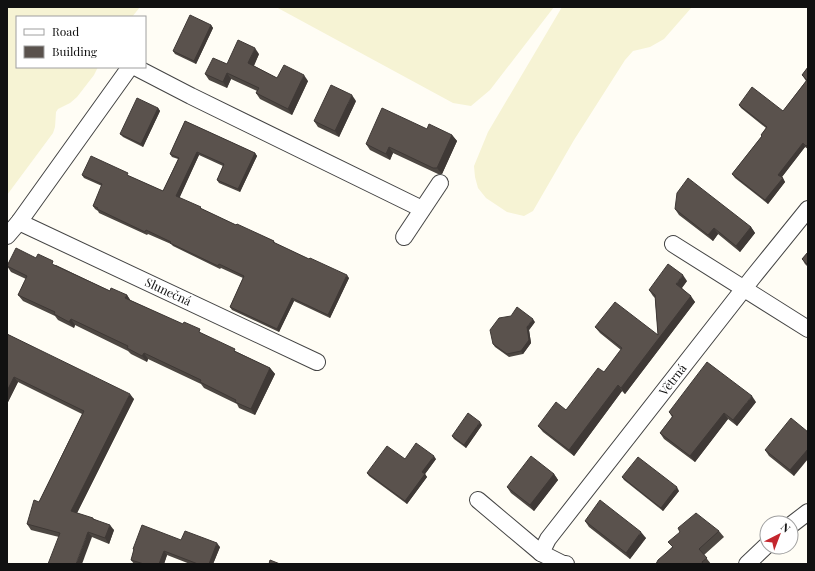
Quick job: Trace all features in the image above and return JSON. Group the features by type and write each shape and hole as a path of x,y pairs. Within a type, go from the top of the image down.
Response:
{"street":[{"path":"7,236 19,222 129,68"},
{"path":"138,68 191,96 422,209"},
{"path":"404,237 440,183"},
{"name":"Větrná","path":"541,553 548,539 744,288 808,209"},
{"name":"Slunečná","path":"19,222 317,362"},
{"path":"673,244 808,329"},
{"path":"478,500 541,553 563,564 566,564"},
{"path":"799,519 808,512"},
{"path":"747,564 759,553"}],"shaded area":[{"path":"7,7 140,7 133,16 16,16 16,68 98,68 77,97 70,103 58,109 56,112 53,133 7,195"},
{"path":"276,7 554,7 490,90 471,106 453,103"},
{"path":"562,7 692,7 664,39 650,47 633,51 625,60 574,140 533,211 524,216 507,212 486,198 478,188 474,166 488,132"}],"building":[{"path":"190,15 211,25 194,61 173,51"},
{"path":"238,40 255,48 248,63 277,78 284,65 304,75 288,109 256,93 259,88 227,73 223,82 205,74 213,58 227,64"},
{"path":"808,67 808,144 806,146 803,143 778,175 783,178 765,200 732,174 762,136 761,135 767,127 739,105 752,87 783,111 807,80 802,75"},
{"path":"331,85 352,95 335,131 314,121"},
{"path":"137,98 158,108 141,144 120,134"},
{"path":"382,108 427,129 429,124 452,135 437,168 433,168 389,147 386,154 366,144"},
{"path":"185,121 255,153 238,189 217,180 224,164 197,152 176,196 236,225 237,224 274,241 273,242 309,259 310,258 347,275 328,315 292,298 277,329 230,307 244,276 219,264 218,266 146,230 145,232 93,206 102,184 82,175 91,156 128,173 127,175 163,191 179,158 170,154"},
{"path":"688,178 751,227 736,246 714,228 708,235 675,209 677,193"},
{"path":"16,248 36,258 38,254 53,261 52,264 110,291 111,288 127,295 125,298 183,324 184,322 200,329 199,332 270,368 251,409 235,402 236,400 200,382 201,380 144,353 142,356 127,348 128,346 71,319 69,322 54,314 55,312 18,295 27,276 7,266"},
{"path":"808,252 808,265 802,259"},
{"path":"668,264 683,275 676,284 691,296 621,388 618,385 569,450 538,426 556,402 566,410 598,368 604,372 622,348 595,327 615,302 658,335 655,295 649,290"},
{"path":"517,307 533,319 527,327 529,340 521,351 507,354 493,344 490,330 499,318 511,316"},
{"path":"7,334 130,394 71,511 110,525 105,538 88,532 76,564 48,564 60,533 27,524 34,500 39,502 84,411 14,377 7,391"},
{"path":"707,362 752,396 733,420 724,413 690,456 660,433 673,416 669,412"},
{"path":"468,413 480,422 464,445 452,436"},
{"path":"791,418 808,432 808,449 790,470 765,450"},
{"path":"416,443 434,456 422,472 425,474 405,501 367,473 387,446 405,459"},
{"path":"531,456 554,474 530,505 507,487"},
{"path":"638,457 677,487 661,508 622,477"},
{"path":"600,500 641,532 626,553 585,521"},
{"path":"696,513 719,531 699,549 707,558 702,562 703,564 656,564 658,560 673,547 668,542 680,532 678,528"},
{"path":"142,525 181,540 185,531 217,543 209,564 198,564 164,551 159,564 144,564 131,560 133,549"},
{"path":"270,560 280,564 269,564"}]}
